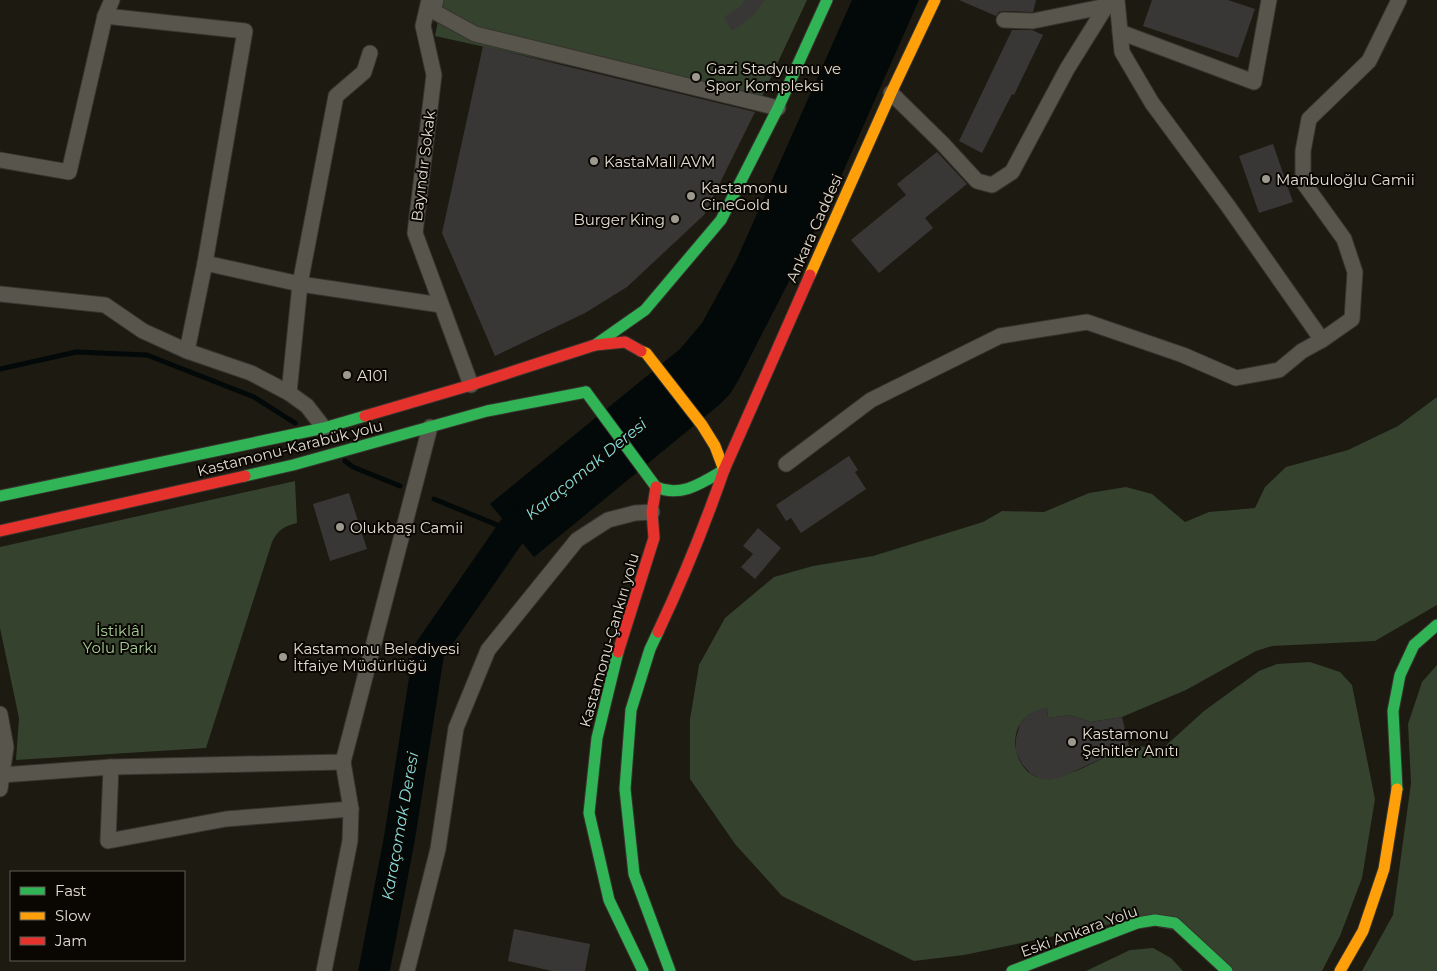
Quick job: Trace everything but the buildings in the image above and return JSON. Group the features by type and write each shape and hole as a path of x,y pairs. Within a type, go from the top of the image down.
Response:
{"main road":[{"path":"589,362 595,344 645,310 720,220 778,108 827,0"},
{"name":"Ankara Caddesi","path":"724,470 891,93 935,0"},
{"path":"0,496 324,428 471,385 595,344 625,342 646,353 702,425 715,446 724,470 677,591 650,649 631,710 625,789 634,874 670,971"},
{"path":"586,378 586,392 656,487 663,491 685,490 724,470"},
{"name":"Kastamonu-Karabük yolu","path":"0,531 292,465 488,411 586,392"},
{"name":"Kastamonu-Çankırı yolu","path":"643,971 609,900 589,813 597,738 621,639 654,538 652,512 656,487"},
{"path":"1340,971 1362,931 1384,869 1396,786 1393,711 1400,675 1414,645 1437,625"},
{"name":"Eski Ankara Yolu","path":"1012,971 1137,924 1155,920 1175,923 1227,971"}],"street":[{"path":"0,160 69,172 105,16 112,0"},
{"name":"Bayındır Sokak","path":"429,0 423,26 434,75 414,233 471,385"},
{"path":"436,0 433,11 475,34 778,108"},
{"path":"1120,32 1254,82 1268,0"},
{"path":"786,464 871,400 1000,336 1087,322 1183,355 1236,378 1279,370 1302,351 1322,340 1352,319 1355,272 1344,239 1303,182 1303,151 1309,119 1369,61 1399,0"},
{"path":"891,93 942,143 977,181 992,186 1012,172 1067,70 1111,2"},
{"path":"1111,2 1120,32 1122,52 1152,103 1228,206 1322,340"},
{"path":"1004,20 1033,21 1111,2"},
{"path":"105,16 245,31 205,263 187,351"},
{"path":"289,393 300,284 336,96 364,72 370,52"},
{"path":"205,263 300,284 441,305"},
{"path":"0,294 104,305 142,331 187,351 251,373 289,393 307,406 324,428"},
{"path":"324,971 350,842 351,809 343,762 430,427"},
{"path":"407,971 438,850 456,728 488,650 577,540 608,520 635,512 652,512"},
{"path":"0,714 6,747 1,782 111,767 343,762"},
{"path":"111,767 108,841 226,819 351,809"}],"green space":[{"name":"Gazi Stadyumu ve Spor Kompleksi","path":"442,0 807,0 757,107 435,36"},
{"path":"1437,397 1437,605 1375,641 1272,646 1256,651 1186,690 1122,717 1091,722 1069,715 1048,718 1047,708 1040,710 1023,720 1015,738 1018,756 1021,764 1027,771 1042,778 1059,777 1128,746 1142,746 1161,750 1204,711 1259,671 1277,664 1310,662 1340,672 1352,685 1375,799 1362,878 1340,936 1322,971 1227,971 1183,932 1126,921 964,955 914,961 782,896 735,844 690,779 690,719 699,665 725,618 774,577 813,566 873,556 983,522 1002,511 1044,512 1089,493 1126,487 1152,494 1185,522 1209,512 1255,508 1265,487 1286,467 1348,450 1398,426"},
{"name":"İstiklâl Yolu Parkı","path":"295,481 297,523 282,529 272,542 206,748 16,760 19,718 0,628 0,547"},
{"path":"1437,665 1437,971 1362,971 1393,915 1411,783 1408,724 1422,682"},
{"path":"1153,948 1171,958 1183,971 1086,971 1130,950"}],"water":[{"path":"852,0 919,0 831,199 738,381 730,394 719,405 534,557 490,504 680,349 702,323 736,261"}],"waterway":[{"path":"0,369 76,352 147,355 254,397 295,423"},
{"path":"345,461 353,467 400,486"},
{"path":"434,499 512,531"},
{"name":"Karaçomak Deresi","path":"374,971 399,841 429,651 512,531 545,503"}],"traffic: fast":[{"path":"595,345 645,310 721,220 778,108 827,0"},
{"path":"586,392 656,487 665,490 683,490 699,484 724,470"},
{"path":"245,476 293,465 487,411 586,392"},
{"path":"0,496 324,428 365,416"},
{"path":"1397,789 1393,711 1400,675 1414,645 1437,625"},
{"path":"658,632 650,649 631,710 625,789 634,874 670,971"},
{"path":"618,652 597,738 589,813 609,900 643,971"},
{"path":"1012,971 1137,923 1155,920 1175,923 1227,971"}],"traffic: slow":[{"path":"810,275 891,93 935,0"},
{"path":"641,351 646,353 702,425 715,446 724,470"},
{"path":"1340,971 1363,931 1384,869 1397,789"}],"traffic: jam":[{"path":"724,470 810,275"},
{"path":"365,416 471,385 595,345 625,342 641,351"},
{"path":"658,632 693,552 724,470"},
{"path":"0,531 245,476"},
{"path":"618,652 654,538 652,512 656,487"}],"place":[{"name":"Gazi Stadyumu ve Spor Kompleksi","path":"696,77"},
{"name":"KastaMall AVM","path":"594,161"},
{"name":"Manbuloğlu Camii","path":"1266,179"},
{"name":"Kastamonu CineGold","path":"691,196"},
{"name":"Burger King","path":"675,219"},
{"name":"A101","path":"347,375"},
{"name":"Olukbaşı Camii","path":"340,527"},
{"name":"Kastamonu Belediyesi İtfaiye Müdürlüğü","path":"283,657"},
{"name":"Kastamonu Şehitler Anıtı","path":"1072,742"}]}
